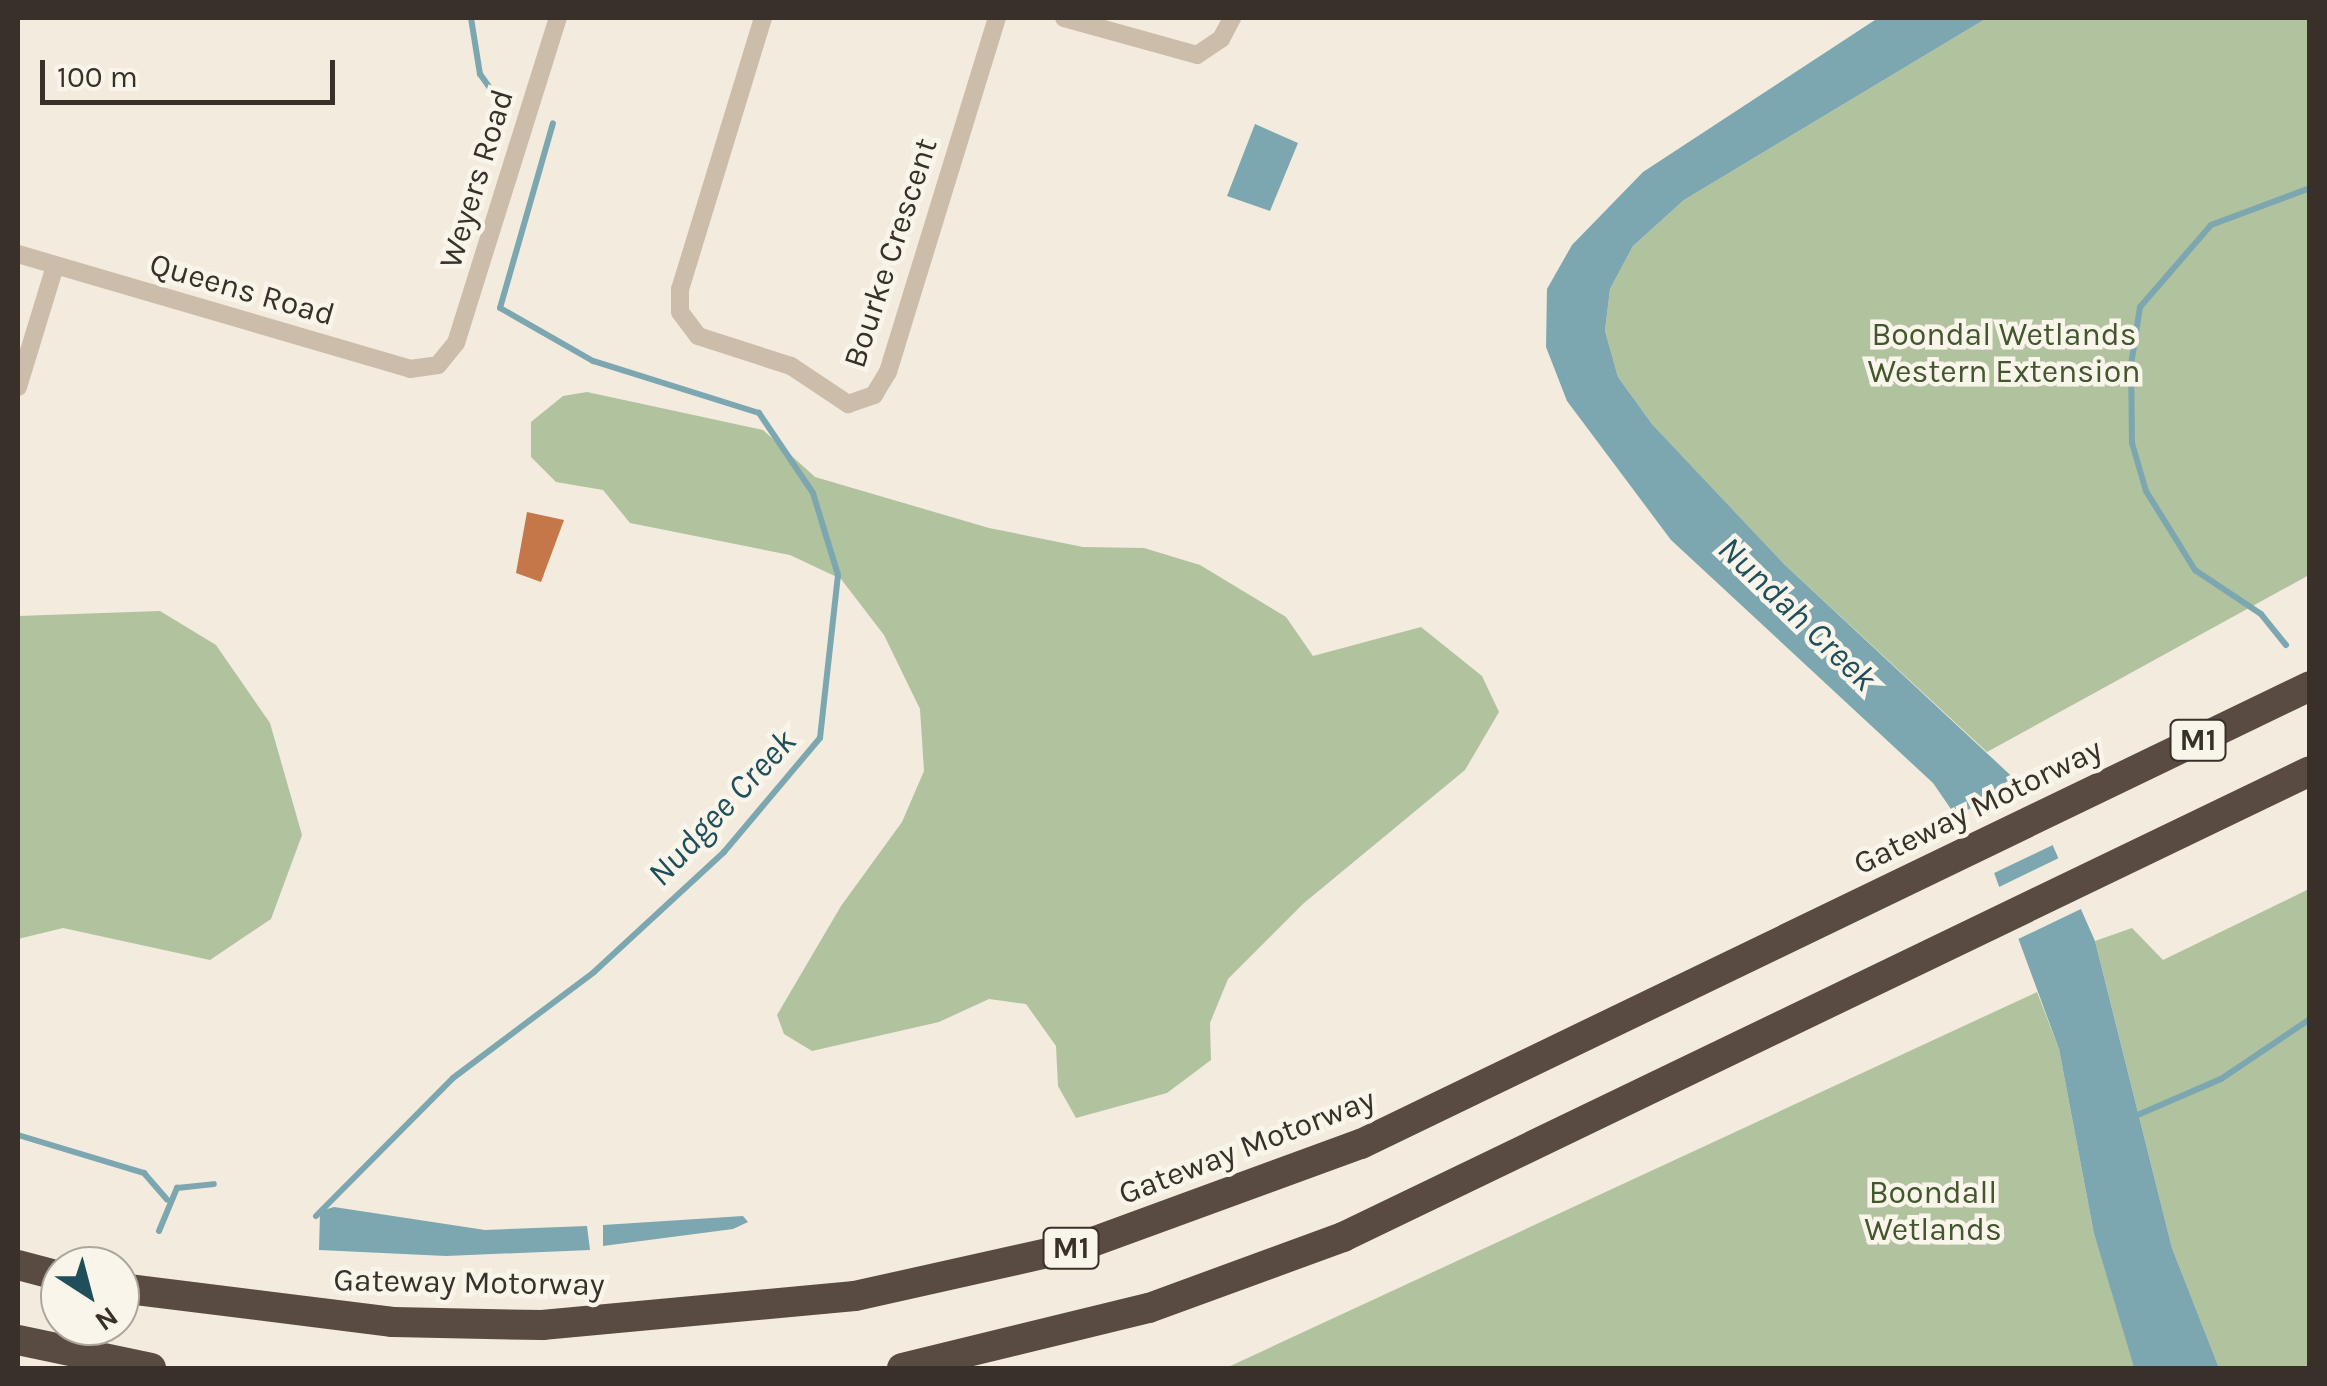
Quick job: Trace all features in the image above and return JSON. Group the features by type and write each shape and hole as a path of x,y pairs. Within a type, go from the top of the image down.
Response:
{"highway":[{"name":"Gateway Motorway","path":"140,1291 374,1321 542,1325 774,1308 993,1268 1190,1211 1361,1144 2310,686"},
{"name":"M1","path":"902,1368 1149,1308 1343,1237 2310,772"},
{"path":"18,1340 151,1368"}],"street":[{"name":"Weyers Road","path":"449,358 558,18"},
{"name":"Bourke Crescent","path":"764,18 680,289 680,312 698,336 791,366 848,404 874,395 888,372 997,18"},
{"path":"1064,18 1197,56 1222,39 1232,18"},
{"name":"Queens Road","path":"18,254 410,369 449,358"},
{"path":"18,388 55,266"}],"green space":[{"name":"Boondal Wetlands Western Extension","path":"1987,18 2309,18 2309,575 1987,752 1784,564 1652,424 1618,377 1605,331 1610,289 1633,246 1684,200"},
{"path":"587,392 763,430 815,477 989,528 1083,547 1144,548 1200,565 1286,617 1313,656 1421,627 1482,676 1499,712 1465,770 1304,903 1228,979 1210,1023 1211,1060 1167,1093 1076,1118 1058,1086 1056,1046 1026,1004 989,999 939,1022 812,1051 784,1034 777,1015 841,906 902,822 924,771 920,709 884,635 841,579 790,555 630,523 603,490 556,482 531,457 531,422 563,396"},
{"path":"160,611 216,645 270,723 302,835 271,919 210,960 63,928 18,939 18,616"},
{"path":"2309,889 2309,1368 2219,1368 2172,1248 2095,941 2132,928 2163,960"},
{"name":"Boondall Wetlands","path":"2037,992 2059,1049 2094,1234 2135,1368 1226,1368"}],"water":[{"name":"Nundah Creek","path":"1878,18 1987,18 1684,200 1633,246 1610,289 1605,331 1618,377 1652,424 1784,564 2021,785 2038,812 2095,941 2172,1248 2219,1368 2134,1367 2094,1234 2059,1049 1993,870 1933,783 1671,540 1567,401 1546,347 1547,289 1572,245 1643,172"},
{"path":"1255,124 1298,143 1270,211 1227,196"},
{"path":"334,1207 485,1230 587,1226 590,1250 446,1256 319,1250 320,1211"},
{"path":"743,1216 748,1222 733,1229 603,1246 603,1225"}],"pier":[{"path":"2025,782 2057,843 1990,875 1951,818"},
{"path":"2063,856 2085,907 2014,941 1995,889"}],"building":[{"path":"527,512 564,520 541,582 516,573"}],"waterway":[{"name":"Nudgee Creek","path":"471,18 480,74 504,108"},
{"name":"Nudgee Creek","path":"316,1216 453,1078 594,972 724,852 820,738 838,575 813,493 759,413 593,361 500,308 553,123"},
{"path":"2286,645 2261,614 2195,570 2146,491 2132,443 2131,365 2140,307 2211,225 2310,188"},
{"path":"2133,1117 2221,1079 2310,1019"},
{"path":"18,1135 144,1173 167,1199"},
{"name":"Nudgee Creek","path":"159,1231 177,1188 214,1184"}]}
